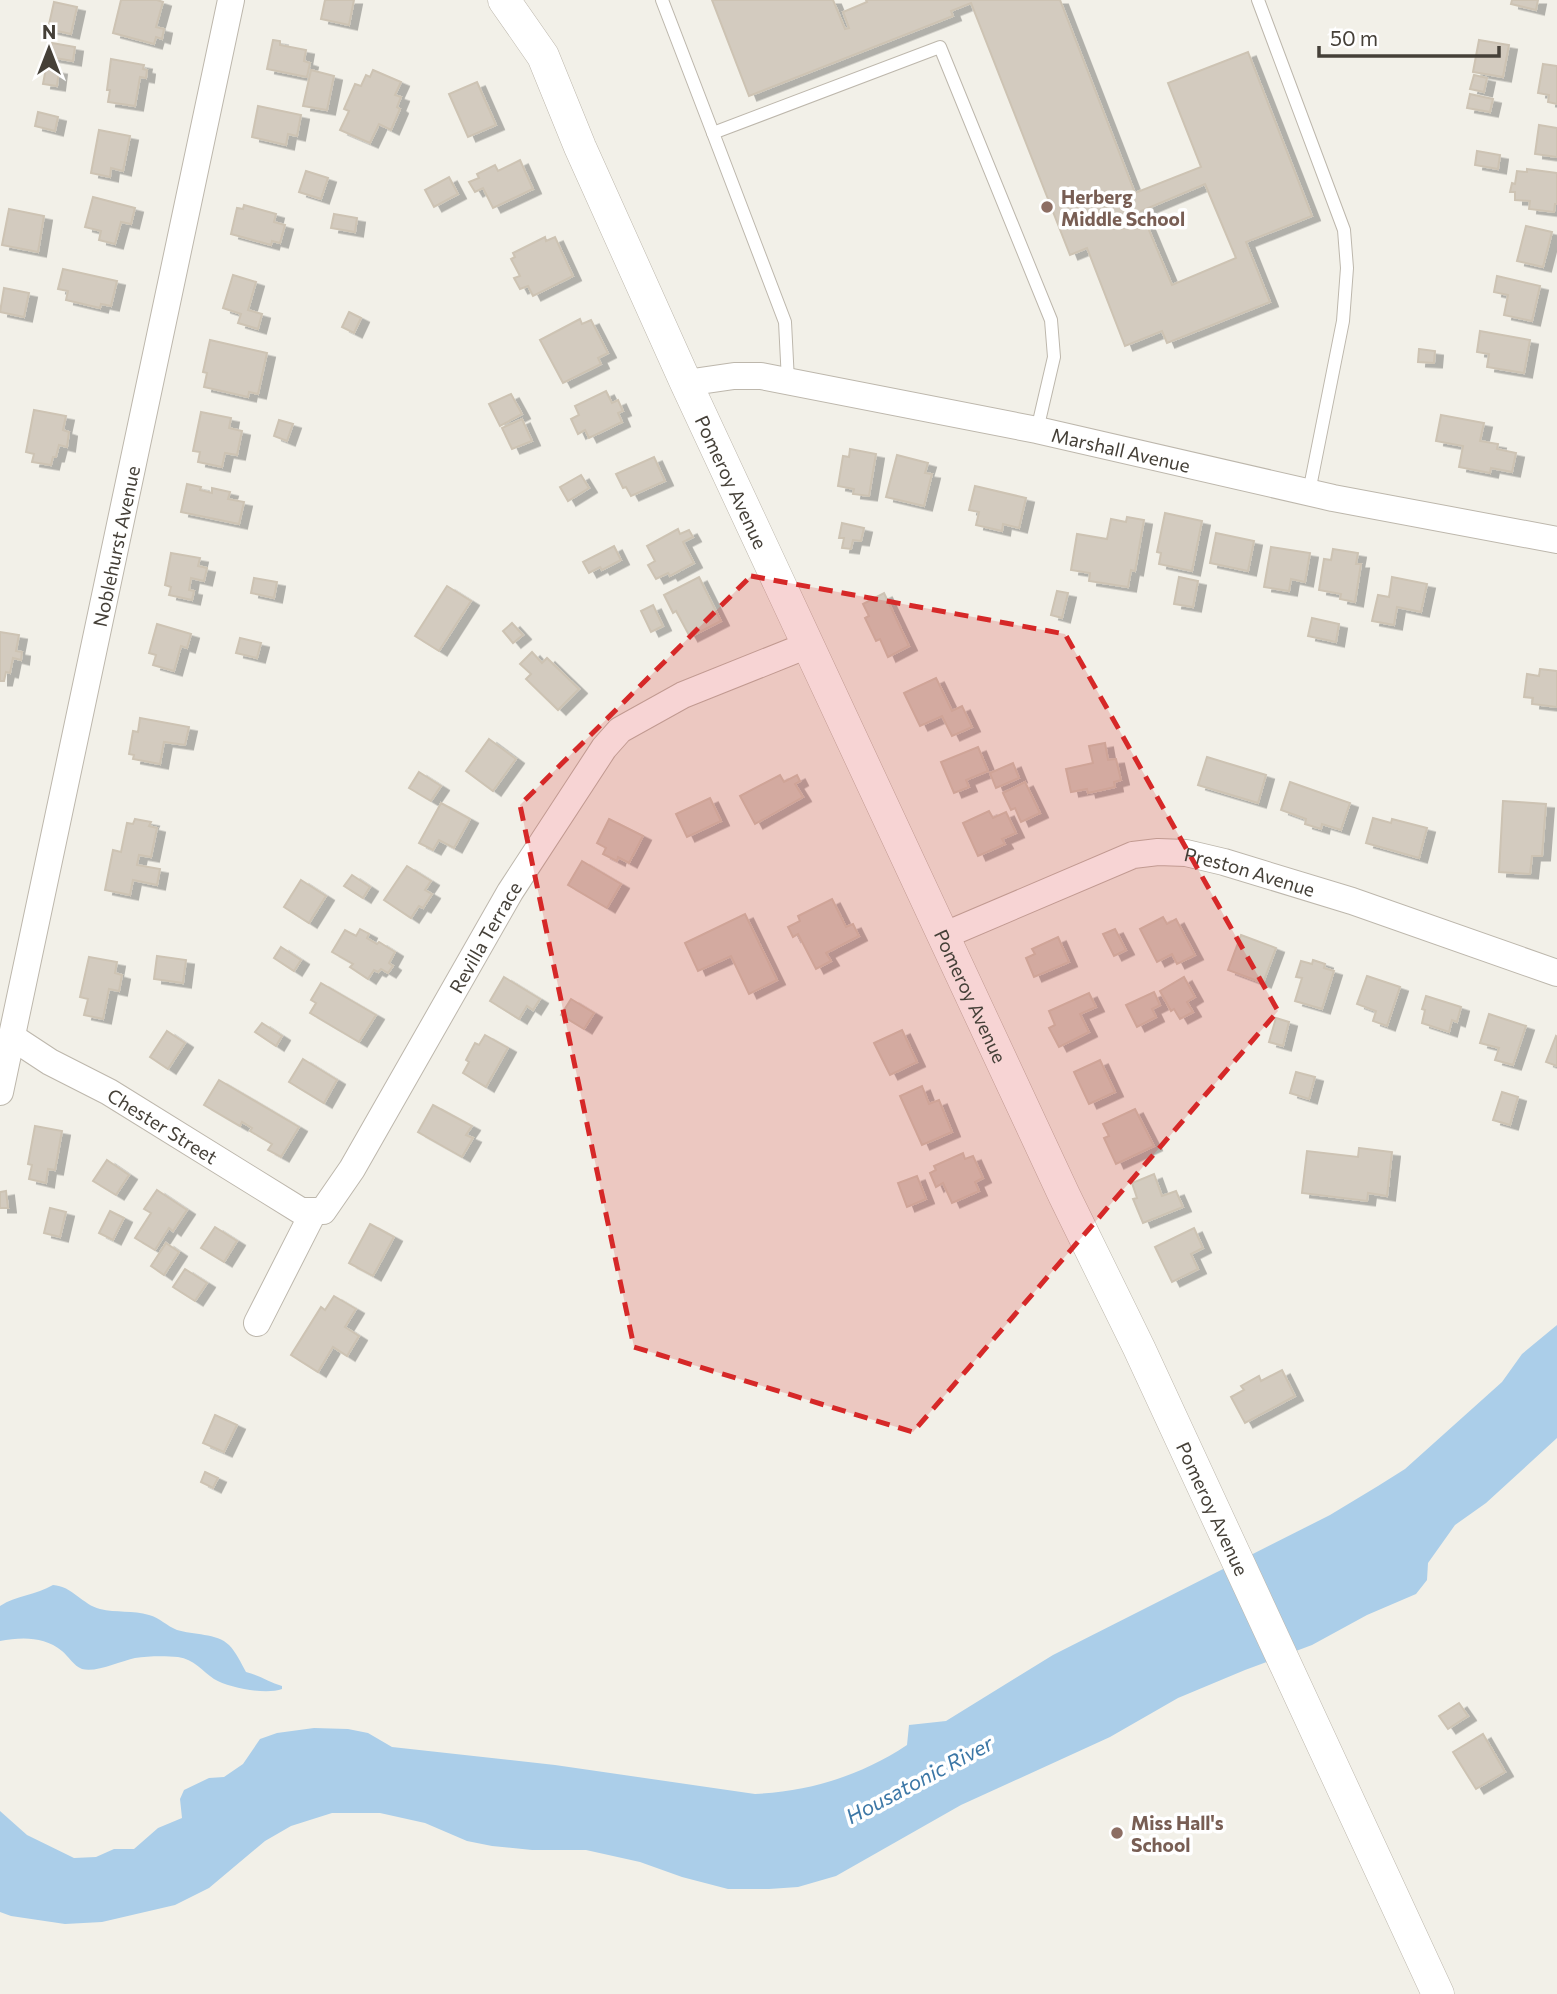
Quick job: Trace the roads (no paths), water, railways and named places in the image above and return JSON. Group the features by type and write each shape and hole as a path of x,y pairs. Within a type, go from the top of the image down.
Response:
{"street":[{"name":"Noblehurst Avenue","path":"0,1092 231,0"},
{"name":"Pomeroy Avenue","path":"504,0 543,56 686,383 1064,1195 1139,1348 1438,1994"},
{"name":"Marshall Avenue","path":"686,383 734,376 761,376 1037,430 1309,492 1556,534"},
{"name":"Revilla Terrace","path":"257,1324 314,1211 323,1211 352,1169 510,892 604,748 620,730 683,695 808,645"},
{"name":"Preston Avenue","path":"943,936 1133,855 1186,853 1352,901 1557,973"},
{"name":"Chester Street","path":"12,1037 50,1062 109,1092 301,1211 314,1211"}],"lane":[{"path":"663,0 785,322 788,382"},
{"path":"1258,0 1344,230 1347,268 1343,321 1309,492"},
{"path":"713,133 940,47 1051,320 1054,357 1037,430"}],"water":[{"name":"Housatonic River","path":"1557,1325 1557,1438 1486,1503 1455,1525 1428,1563 1427,1580 1416,1594 1367,1615 1312,1645 1178,1698 1110,1737 961,1805 836,1876 798,1887 728,1889 640,1862 586,1850 532,1850 492,1846 467,1841 425,1823 380,1813 332,1813 291,1826 265,1841 209,1888 175,1905 102,1922 65,1924 0,1912 0,1811 27,1835 74,1858 96,1857 114,1849 134,1849 158,1828 182,1818 180,1799 184,1790 209,1778 224,1777 243,1764 260,1739 277,1733 314,1728 348,1729 368,1733 392,1747 555,1765 755,1794 815,1785 853,1773 907,1745 909,1725 946,1721 1053,1655 1330,1515 1405,1469 1502,1382 1522,1354"},
{"path":"53,1585 66,1589 100,1609 143,1613 177,1630 218,1638 232,1648 246,1672 282,1686 282,1689 257,1691 229,1685 214,1679 189,1660 178,1657 135,1658 88,1670 79,1668 62,1651 40,1640 24,1638 0,1641 0,1606"}],"place":[{"name":"Herberg Middle School","path":"1047,207"},
{"name":"Miss Hall's School","path":"1117,1833"}]}
